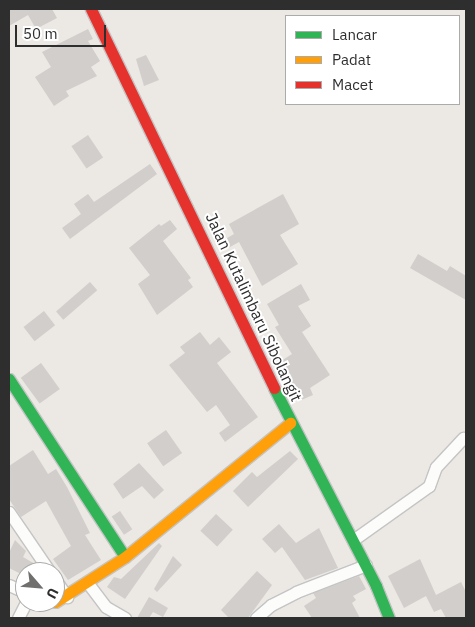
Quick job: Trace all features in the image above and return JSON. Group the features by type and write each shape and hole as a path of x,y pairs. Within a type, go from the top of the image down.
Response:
{"street":[{"name":"Jalan Kutalimbaru Sibolangit","path":"91,9 152,138 187,203 290,423 353,540 389,618"},
{"path":"9,379 125,557"},
{"path":"65,594 67,597 125,557 290,423"},
{"path":"353,540 429,486 436,467 462,438"},
{"path":"9,512 40,562"},
{"path":"256,618 271,605 366,566"},
{"path":"87,582 106,607 125,618"}],"building":[{"path":"9,9 52,9 57,18 36,29 28,15 9,26"},
{"path":"88,29 93,39 88,41 100,61 91,67 97,76 66,91 69,96 54,106 35,77 51,67 42,52"},
{"path":"146,55 159,80 144,86 136,59"},
{"path":"88,135 103,157 87,169 71,146"},
{"path":"150,164 157,174 70,239 62,228 81,214 74,204 88,194 94,202"},
{"path":"283,194 299,224 280,235 298,264 262,286 239,242 221,252 217,244 234,234 229,224"},
{"path":"170,220 177,229 163,241 191,278 188,280 193,287 157,315 138,284 150,275 129,248 159,224 161,226"},
{"path":"418,254 447,271 450,266 466,276 466,300 410,268"},
{"path":"90,282 97,290 63,320 56,312"},
{"path":"301,284 310,300 298,306 311,326 302,332 330,375 310,388 313,395 299,401 289,377 284,380 275,365 292,354 275,327 279,325 267,304"},
{"path":"44,311 55,325 35,341 24,327"},
{"path":"200,332 210,345 219,337 231,352 217,363 258,417 225,442 219,433 230,425 216,405 207,412 169,365 185,353 180,347"},
{"path":"41,363 60,389 40,404 21,378"},
{"path":"166,430 182,453 163,466 147,443"},
{"path":"33,450 48,474 56,469 90,533 85,535 101,560 68,580 65,576 65,562 55,562 53,559 71,546 46,501 21,517 9,499 9,466"},
{"path":"290,451 298,459 248,507 233,491 252,472 257,477"},
{"path":"139,463 164,490 154,499 142,486 123,499 113,484"},
{"path":"120,511 132,529 124,535 112,517"},
{"path":"216,514 233,530 217,547 200,531"},
{"path":"279,524 296,543 319,528 338,568 305,580 282,547 275,553 262,539"},
{"path":"15,540 26,551 23,557 32,562 15,562 15,571 9,568 9,553"},
{"path":"159,543 162,546 125,599 107,587 114,577 121,579"},
{"path":"173,556 182,565 157,592 154,589"},
{"path":"420,559 436,595 461,582 466,592 466,618 446,618 441,609 434,612 426,596 404,608 388,576"},
{"path":"257,571 272,585 248,618 229,618 221,610"},
{"path":"359,576 366,589 353,596 356,600 352,603 360,618 312,618 304,606 316,598 313,593"},
{"path":"149,597 168,608 163,617 153,612 149,618 137,618"}],"traffic: fast":[{"path":"9,379 125,557"},
{"path":"274,388 376,586 389,618"}],"traffic: slow":[{"path":"65,596 125,557 290,423"}],"traffic: jam":[{"path":"91,9 274,388"}]}
